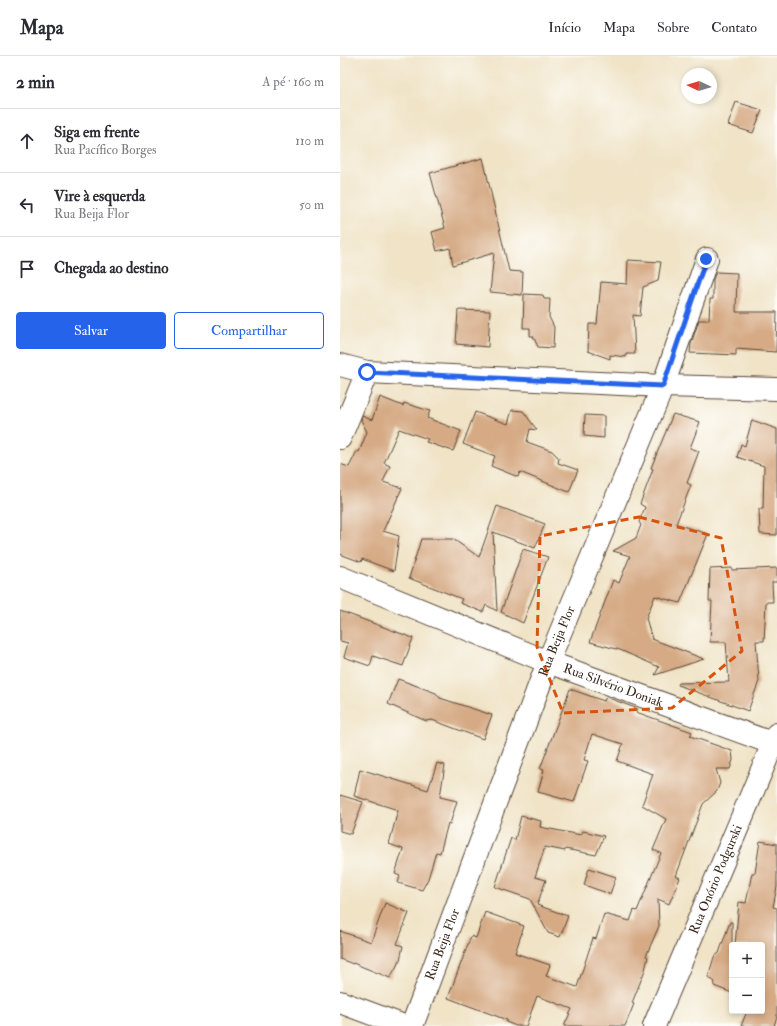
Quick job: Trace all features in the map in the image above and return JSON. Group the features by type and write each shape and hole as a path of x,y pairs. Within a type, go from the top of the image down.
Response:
{"street":[{"name":"Rua Beija Flor","path":"412,1026 548,662 663,386 706,259"},
{"path":"340,365 367,372 663,386 777,389"},
{"path":"340,438 367,372"},
{"name":"Rua Silvério Doniak","path":"340,576 548,662 776,740"},
{"name":"Rua Onório Podgurski","path":"654,1026 776,740"},
{"path":"340,1002 378,1022 404,1026"}],"highlighted area":[{"path":"639,517 721,538 742,651 672,708 563,713 537,647 540,536"}],"building":[{"path":"736,102 762,110 753,133 728,125"},
{"path":"483,158 509,271 523,272 522,295 490,292 494,253 453,265 450,248 437,251 432,232 445,228 430,173"},
{"path":"628,260 661,262 658,281 643,287 640,316 633,315 635,354 626,354 626,357 610,355 610,359 588,351 589,324 597,324 601,282 627,284"},
{"path":"716,272 737,273 736,312 777,312 776,352 736,349 736,355 690,353 691,344 699,320 709,320 710,299 713,299 713,279"},
{"path":"524,294 543,295 544,299 550,299 549,317 554,327 553,348 538,347 533,336 530,336 530,328 523,328"},
{"path":"458,310 490,311 488,347 456,344"},
{"path":"380,397 403,406 404,403 430,411 427,418 461,431 453,451 426,442 428,439 399,429 384,463 390,466 383,482 402,488 383,531 399,536 394,571 362,559 361,562 340,554 340,464 349,467 357,451 359,452 367,432 361,420 362,416 372,420"},
{"path":"512,410 523,411 537,430 530,429 527,442 552,451 559,458 558,463 578,470 569,492 520,472 518,477 491,466 495,456 463,444 475,412 508,424"},
{"path":"673,414 700,422 690,448 699,451 687,483 691,485 676,524 708,534 680,603 655,596 646,618 652,639 704,659 655,675 659,667 620,650 590,642 613,580 619,583 630,556 613,551 636,538 641,525 639,522 645,507 640,504 653,469 651,468"},
{"path":"585,415 604,416 604,438 584,436"},
{"path":"752,420 777,429 777,535 760,534 759,509 763,509 764,466 737,457 741,444 745,446"},
{"path":"497,506 545,524 535,548 493,532 497,611 486,605 483,612 460,603 462,599 409,578 421,539 453,539 479,557"},
{"path":"523,549 548,557 523,623 501,612"},
{"path":"732,568 732,570 777,568 777,582 772,582 773,602 766,602 764,641 756,641 759,681 748,711 678,685 679,683 729,682 726,642 710,642 712,601 709,601 710,569"},
{"path":"340,611 413,638 403,666 373,656 370,666 344,657 348,643 340,641"},
{"path":"398,679 436,693 440,698 492,715 483,739 432,720 426,721 388,704"},
{"path":"570,689 604,701 606,697 638,709 636,712 692,732 690,736 732,751 733,760 730,769 716,769 720,783 717,791 703,804 676,876 680,878 669,904 658,899 659,926 646,956 648,957 645,970 625,1026 564,1026 572,1009 537,996 526,1026 516,1026 506,1022 507,1020 448,998 471,936 476,938 485,912 524,926 515,953 550,965 546,976 577,987 593,938 596,939 604,914 630,921 634,910 637,911 661,853 653,850 666,819 642,805 653,774 617,761 623,744 592,734 584,760 588,761 574,802 538,792 544,770 540,769"},
{"path":"437,763 445,765 440,797 457,801 450,824 448,823 440,853 436,852 428,879 422,890 398,883 400,876 395,874 403,849 389,844 398,810 354,796 360,769 428,790"},
{"path":"340,795 363,802 351,834 340,831"},
{"path":"521,816 541,821 540,827 581,835 583,831 604,836 596,855 545,847 535,877 546,880 537,905 568,916 560,937 548,933 530,899 495,887 511,838 515,840"},
{"path":"760,841 777,844 777,887 773,907 777,908 777,1016 774,1026 741,1026 746,1014 765,1014 765,942 735,942 739,902 746,903 752,873 755,873"},
{"path":"589,868 616,877 610,894 584,885"},
{"path":"385,903 409,913 397,944 403,946 400,960 390,978 340,959 340,931 371,942"},
{"path":"730,922 732,922 732,942 729,942 729,992 714,986 715,982 708,977 714,957 719,953"}],"route":[{"path":"367,372 663,386 706,259"}]}
